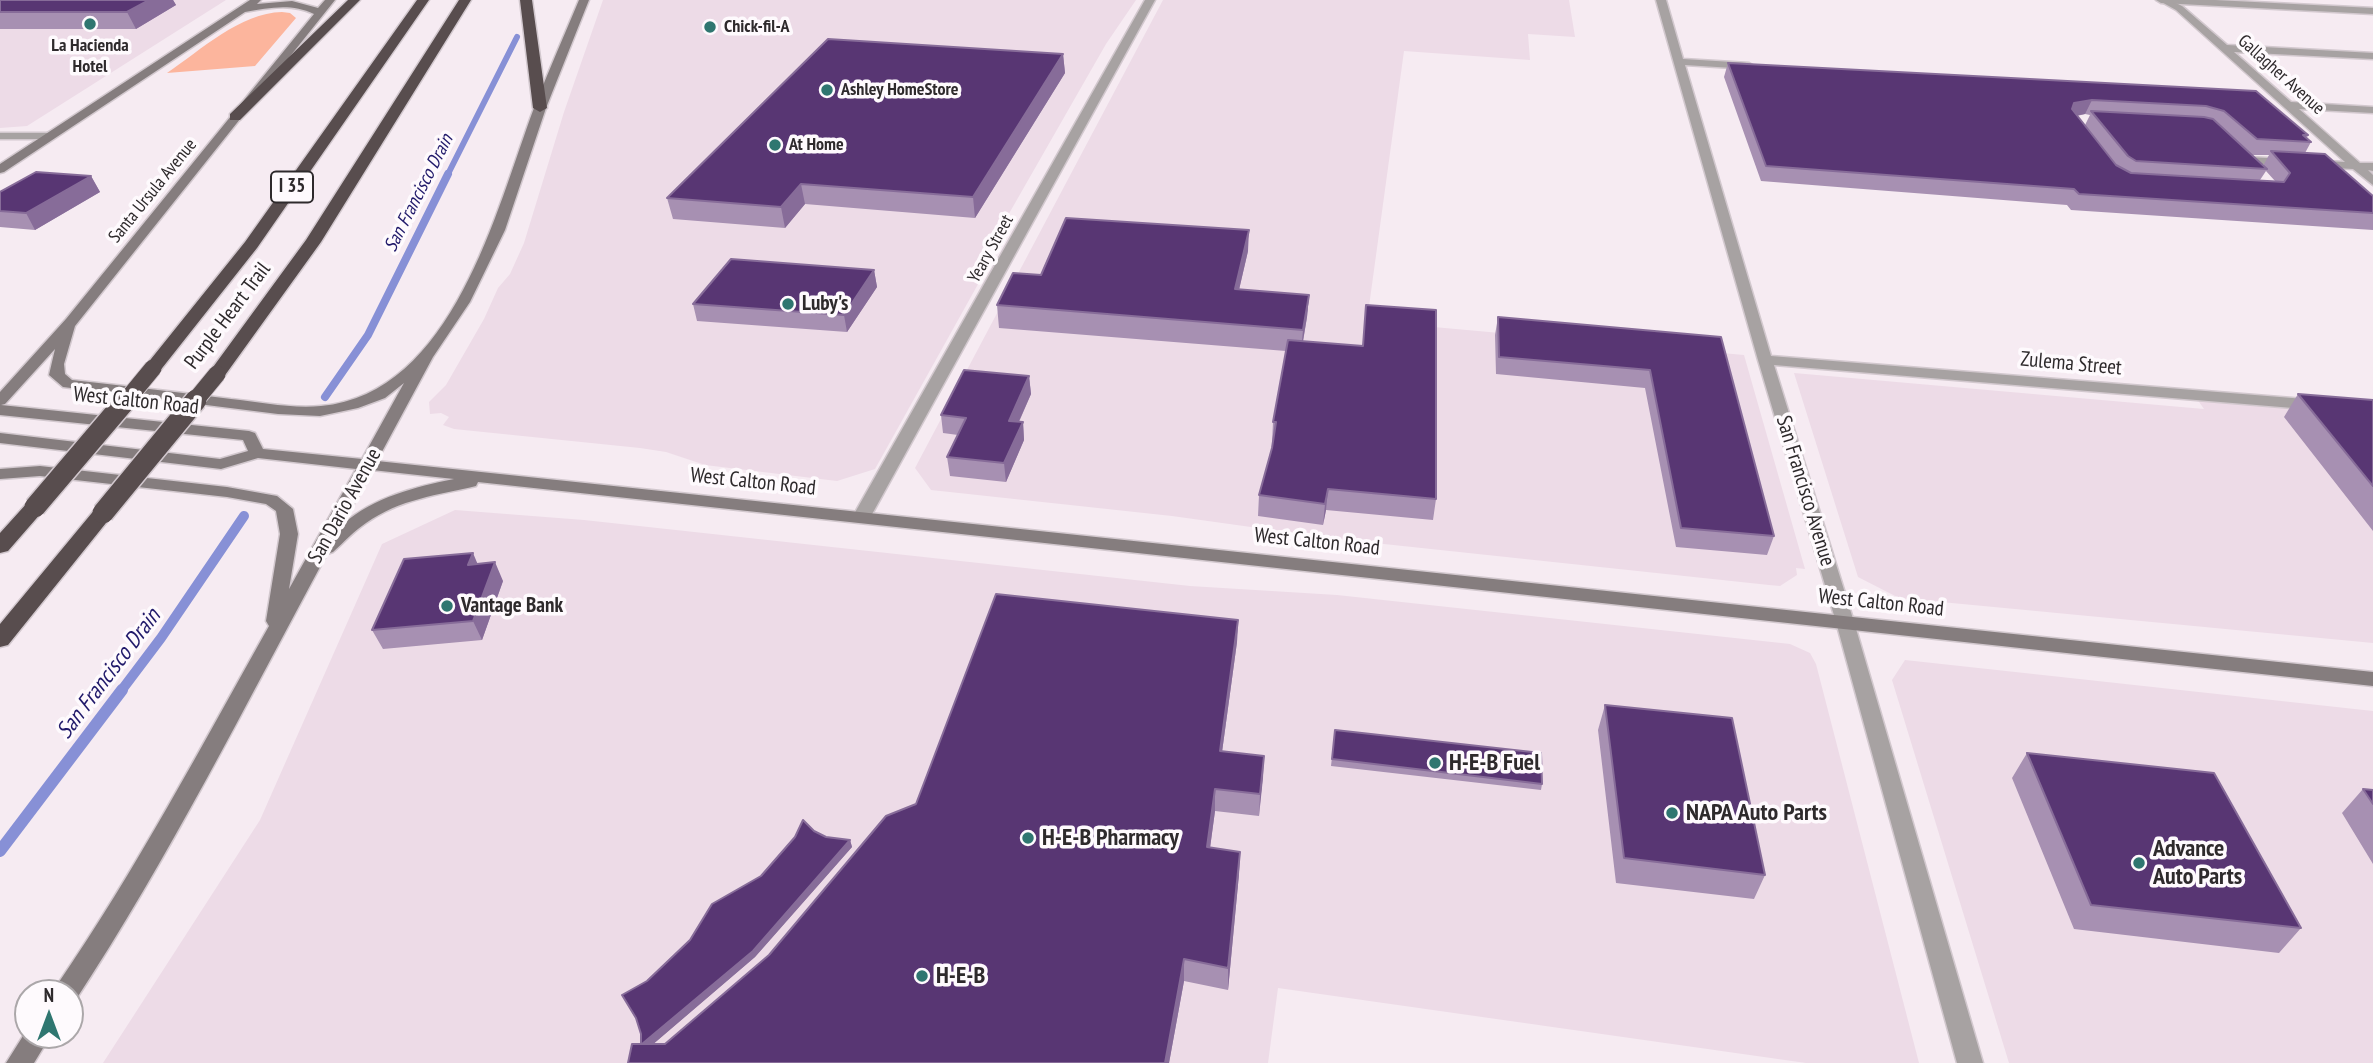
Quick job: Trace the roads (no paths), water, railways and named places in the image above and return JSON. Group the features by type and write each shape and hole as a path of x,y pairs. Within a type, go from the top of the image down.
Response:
{"highway":[{"path":"235,117 354,0"},
{"name":"Purple Heart Trail","path":"0,546 153,368 251,245 423,0"},
{"name":"Purple Heart Trail","path":"0,639 216,374 313,242 466,0"},
{"path":"526,0 540,108"}],"main road":[{"path":"0,169 256,0"},
{"name":"Santa Ursula Avenue","path":"0,401 71,322 330,0"},
{"name":"San Dario Avenue","path":"75,979 158,846 426,357 463,302 499,230 540,108 584,0"},
{"path":"239,11 287,2 310,6 318,12"},
{"path":"71,322 57,364 57,375 68,384 278,409 320,411 352,405 380,395 426,357"},
{"name":"West Calton Road","path":"0,410 249,436 257,453"},
{"name":"West Calton Road","path":"0,438 221,464 257,453 2373,679"},
{"path":"0,474 40,471 227,492 271,500 284,509 289,534 273,635"},
{"path":"316,558 362,517 405,497 451,484 497,479"}],"street":[{"name":"Yeary Street","path":"862,516 1150,0"},
{"name":"San Francisco Avenue","path":"1661,0 1765,360 1845,622 1970,1063"},
{"path":"2163,0 2373,11"},
{"name":"Gallagher Avenue","path":"2163,0 2179,8 2373,181"},
{"path":"2224,48 2373,57"},
{"path":"1679,62 1763,67"},
{"path":"2288,105 2373,110"},
{"path":"0,136 50,136"},
{"path":"2228,144 2261,177"},
{"path":"2245,160 2373,167"},
{"name":"Zulema Street","path":"1765,360 2334,406"}],"waterway":[{"name":"San Francisco Drain","path":"447,175 517,37"},
{"name":"San Francisco Drain","path":"325,397 368,335 447,175"},
{"name":"San Francisco Drain","path":"121,691 161,638 244,516"},
{"name":"San Francisco Drain","path":"0,851 122,690"}],"place":[{"name":"La Hacienda Hotel","path":"90,24"},
{"name":"Chick-fil-A","path":"710,27"},
{"name":"Ashley HomeStore","path":"827,90"},
{"name":"At Home","path":"775,145"},
{"name":"Luby's","path":"788,304"},
{"name":"Vantage Bank","path":"447,606"},
{"name":"H-E-B Fuel","path":"1435,763"},
{"name":"NAPA Auto Parts","path":"1672,813"},
{"name":"H-E-B Pharmacy","path":"1028,838"},
{"name":"Advance Auto Parts","path":"2139,863"},
{"name":"H-E-B","path":"922,976"}]}
